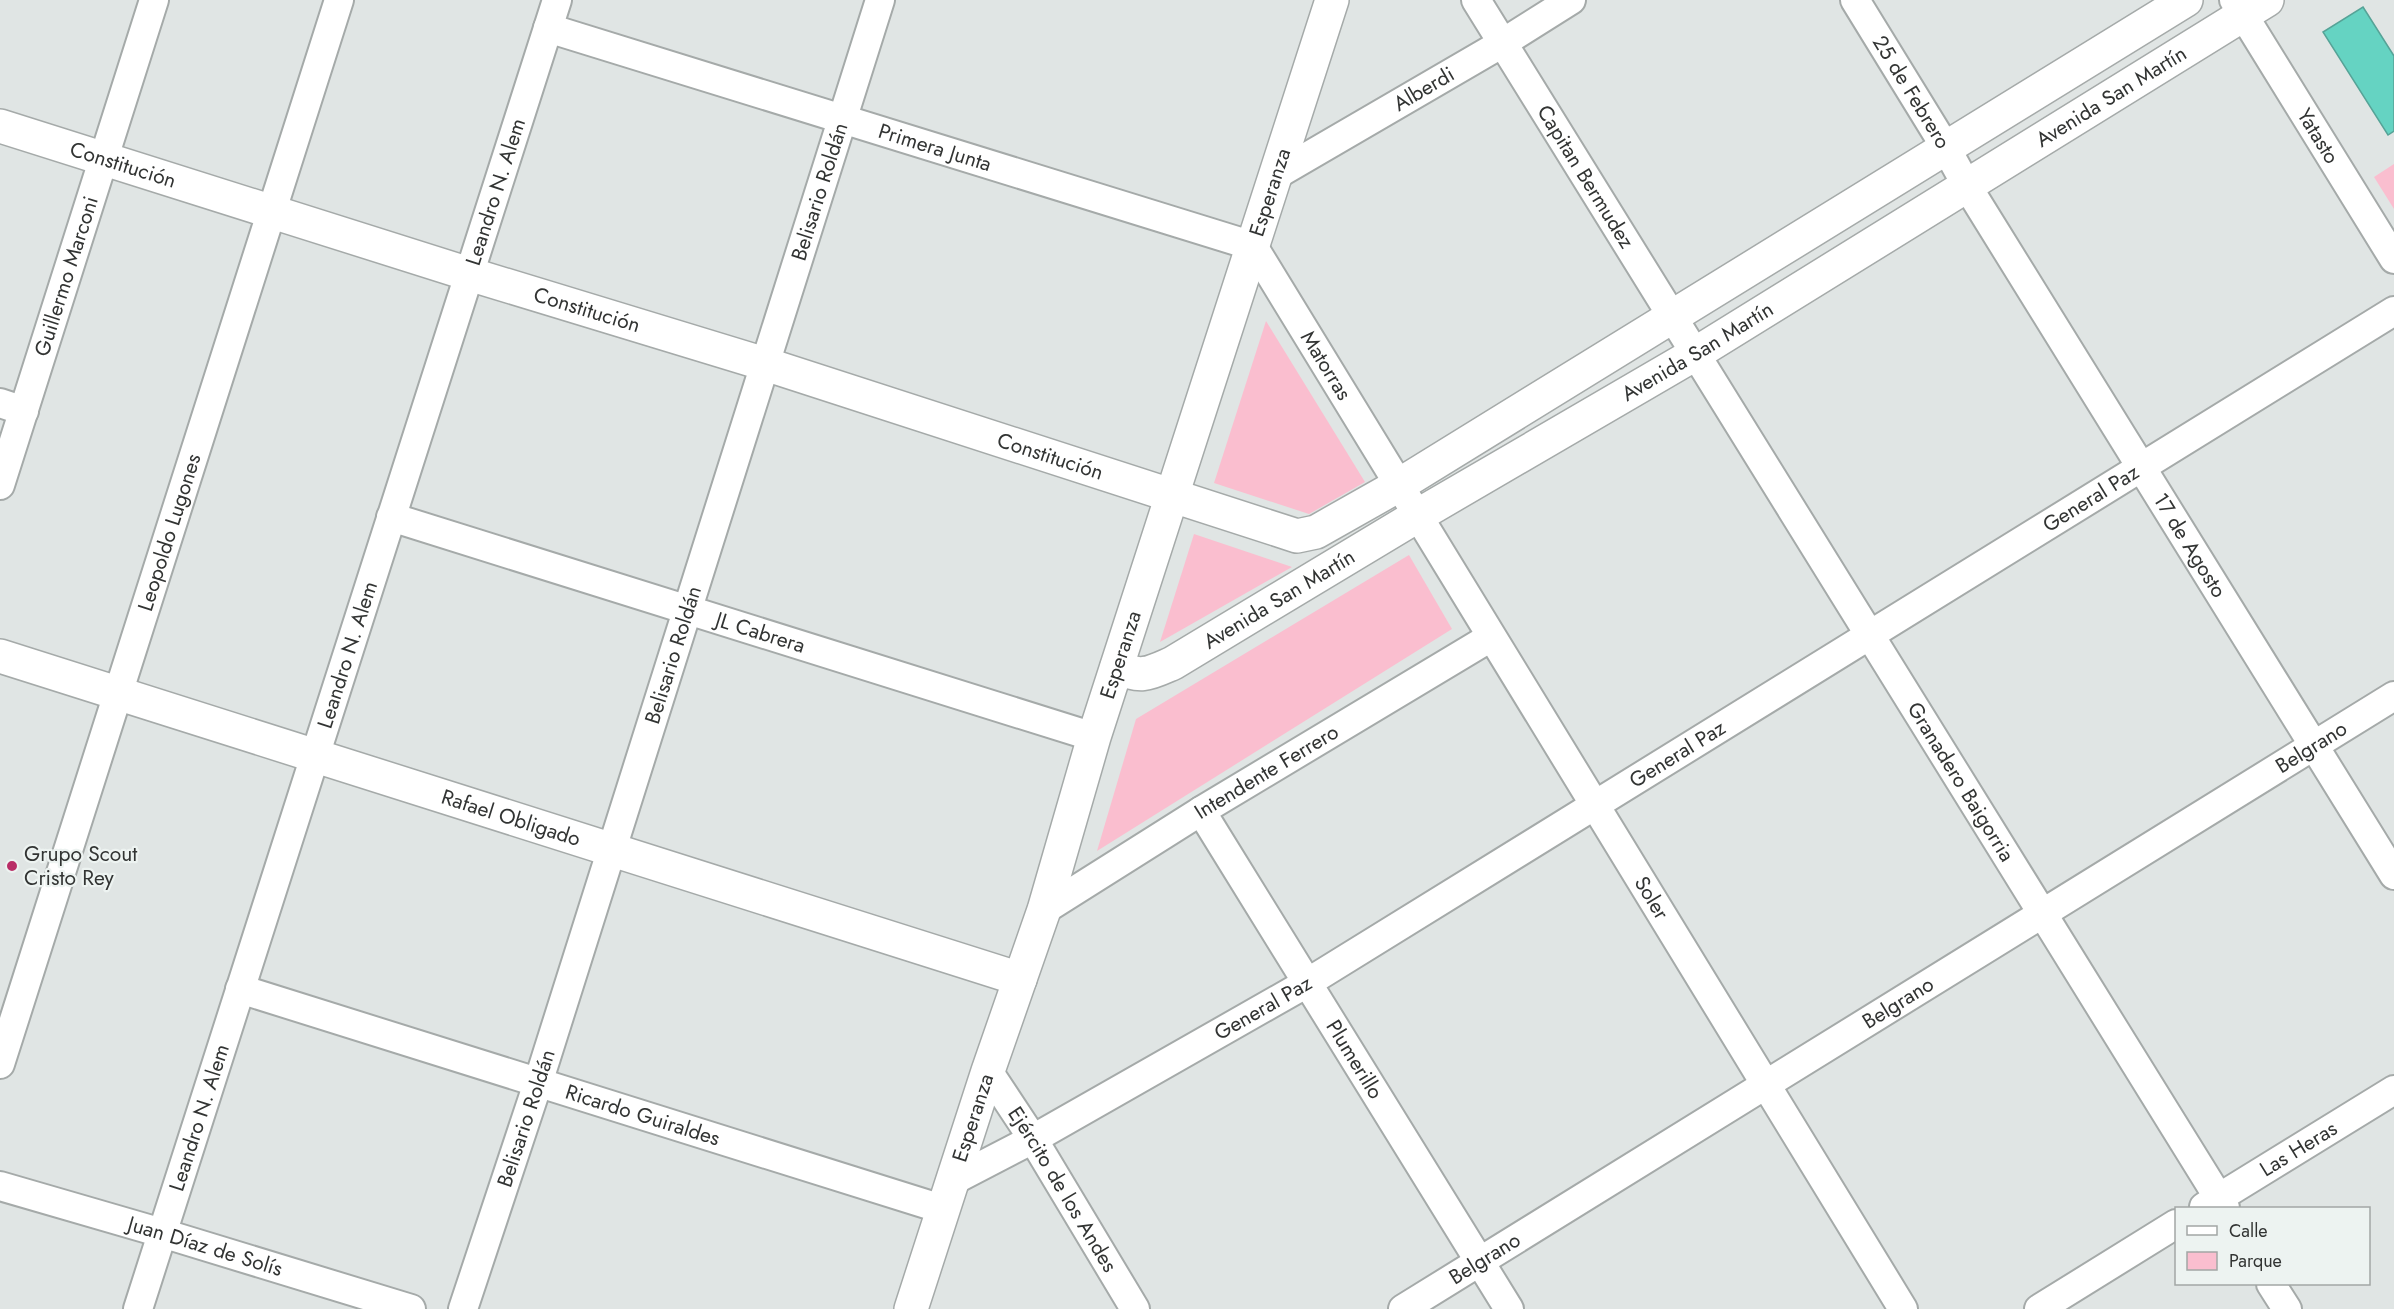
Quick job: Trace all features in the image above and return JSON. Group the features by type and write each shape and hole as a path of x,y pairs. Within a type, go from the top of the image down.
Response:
{"main road":[{"name":"Esperanza","path":"911,1309 988,1071 1044,910 1094,737 1332,0"},
{"name":"Avenida San Martín","path":"1172,496 1297,536 1316,532 1399,485 2186,0"},
{"name":"Avenida San Martín","path":"1117,668 1133,675 1147,674 1173,663 1695,354 1967,186 2248,5"},
{"name":"Constitución","path":"0,126 469,274 765,364 1172,496"},
{"name":"Rafael Obligado","path":"0,656 1020,979"}],"street":[{"name":"Guillermo Marconi","path":"0,485 12,407 103,158 154,0"},
{"name":"Leopoldo Lugones","path":"0,1064 339,0"},
{"name":"Leandro N. Alem","path":"138,1309 557,0"},
{"name":"Belisario Roldán","path":"463,1309 538,1083 880,0"},
{"name":"Capitan Bermudez","path":"1476,0 1501,44 1695,354"},
{"name":"Alberdi","path":"1276,175 1501,44 1570,0"},
{"name":"25 de Febrero","path":"1855,0 1967,186"},
{"name":"Yatasto","path":"2248,5 2394,259"},
{"name":"Primera Junta","path":"548,28 1253,246"},
{"name":"17 de Agosto","path":"1967,186 2394,875"},
{"name":"Matorras","path":"1253,246 1399,485"},
{"name":"General Paz","path":"947,1195 1033,1139 1307,983 2394,311"},
{"name":"Granadero Baigorria","path":"1695,354 2043,913 2215,1205"},
{"name":"Soler","path":"1399,485 1903,1309"},
{"name":"JL Cabrera","path":"391,517 1094,737"},
{"name":"Intendente Ferrero","path":"1044,910 1201,811 1491,637"},
{"name":"Belgrano","path":"1402,1309 2394,696"},
{"name":"Plumerillo","path":"1201,811 1509,1309"},
{"name":"Ricardo Guiraldes","path":"240,989 538,1083 947,1195"},
{"name":"Ejército de los Andes","path":"988,1071 1033,1139 1135,1309"},
{"name":"Las Heras","path":"2215,1205 2394,1090"},
{"name":"Juan Díaz de Solís","path":"0,1186 411,1309"},
{"path":"2039,1309 2175,1225"},
{"path":"2272,1285 2287,1309"}],"green space":[{"path":"2394,164 2394,209 2374,177"},
{"path":"1266,321 1365,482 1309,514 1214,483"},
{"path":"1194,534 1292,567 1160,642"},
{"path":"1409,555 1452,629 1097,851 1136,719"}],"shaded area":[{"path":"2363,7 2394,56 2394,131 2388,135 2323,32"}],"place":[{"name":"Grupo Scout Cristo Rey","path":"12,866"}]}
